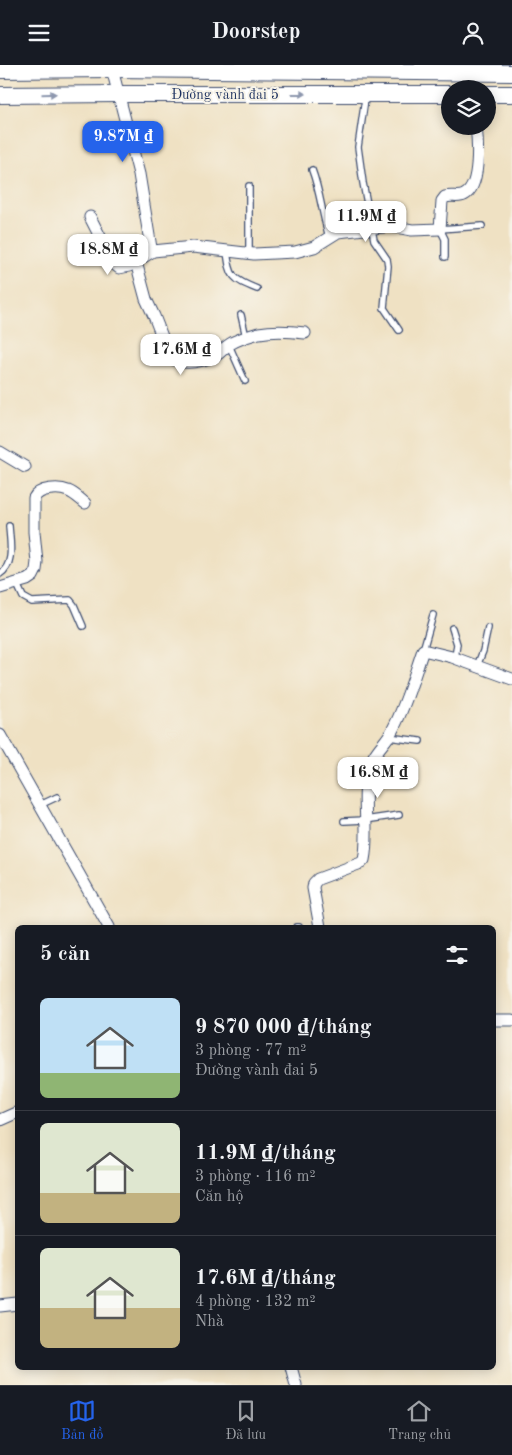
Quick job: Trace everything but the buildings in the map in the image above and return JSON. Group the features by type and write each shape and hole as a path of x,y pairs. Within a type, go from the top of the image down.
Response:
{"main road":[{"name":"Đường vành đai 5","path":"0,70 111,67 508,73"},
{"path":"508,73 508,94"},
{"name":"Đường vành đai 5","path":"0,95 118,93 441,94"}],"street":[{"path":"111,67 139,174 153,251"},
{"path":"90,217 114,264 119,268 136,262 153,251 193,247 249,253 305,251 338,232 391,226 418,230 440,229 444,197 463,196 470,191 474,184 479,146 477,135"},
{"path":"136,262 146,299 170,357 182,363 199,361 219,353 229,345 246,337 277,330 305,333"},
{"path":"0,452 25,467"},
{"path":"0,588 17,584 33,576 36,570 34,498 36,494 40,491 59,489 68,491 85,503"},
{"path":"320,925 314,883 318,879 364,860 367,773 377,749 388,737 395,725 423,650 455,658 512,679"},
{"path":"0,735 108,925"},
{"path":"496,1020 512,1020"},
{"path":"0,1120 15,1113"},
{"path":"0,1306 15,1304"},
{"path":"292,1370 296,1385"}],"lane":[{"path":"365,99 358,147 363,183 374,240 387,259 384,308 398,331"},
{"path":"312,170 329,237"},
{"path":"249,253 250,185"},
{"path":"446,257 445,239 440,229 482,225"},
{"path":"227,251 232,275 242,283 257,289"},
{"path":"241,315 246,337"},
{"path":"229,345 244,381"},
{"path":"0,575 6,570 10,559 9,526"},
{"path":"17,584 23,597 32,602 70,600 83,626"},
{"path":"423,650 433,615"},
{"path":"452,628 457,644 455,658"},
{"path":"477,666 483,651 488,628"},
{"path":"388,737 420,741"},
{"path":"40,805 57,797"},
{"path":"344,821 398,815"}]}
